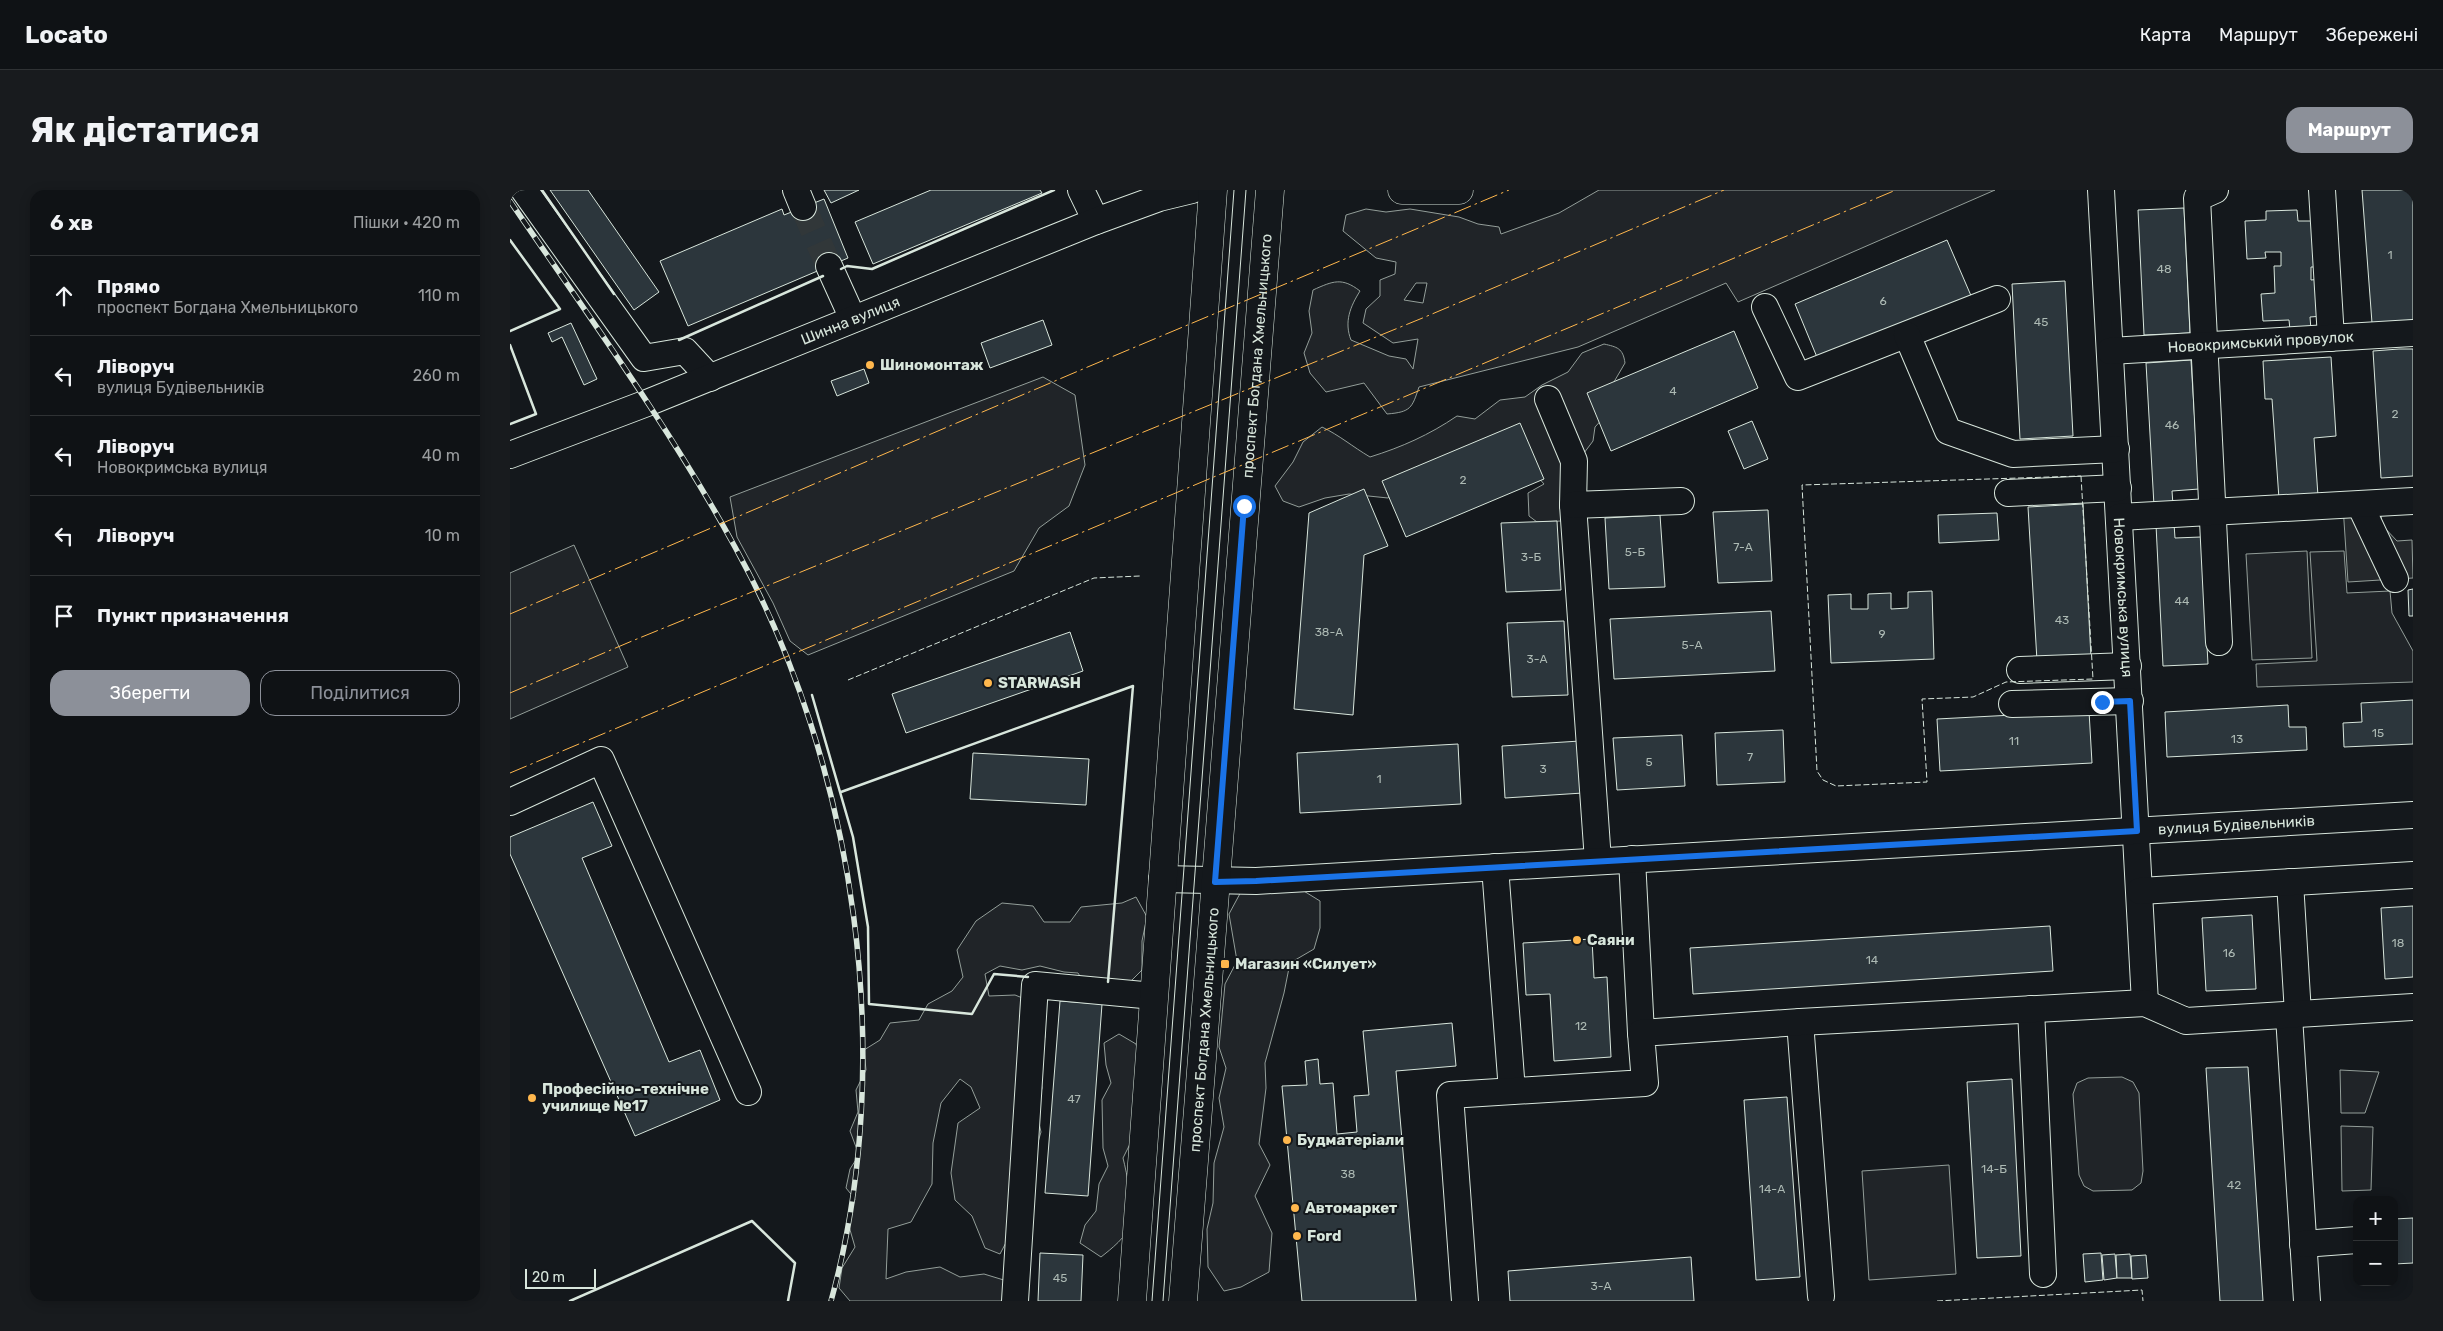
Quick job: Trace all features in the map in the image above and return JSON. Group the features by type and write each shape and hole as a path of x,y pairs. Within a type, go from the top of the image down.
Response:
{"main road":[{"path":"1132,1301 1213,190"},
{"name":"проспект Богдана Хмельницького","path":"1183,1301 1270,190"},
{"path":"1402,190 1459,190"}],"street":[{"path":"524,190 644,358 685,351 710,378"},
{"path":"1081,190 1096,221"},
{"name":"Шинна вулиця","path":"510,455 710,378 853,318 1096,221 1159,198 1192,190"},
{"name":"Новокримська вулиця","path":"2102,190 2145,1002"},
{"path":"2215,190 2197,198 2219,642"},
{"path":"2322,190 2331,338"},
{"path":"829,266 853,318"},
{"path":"1765,307 1798,377 1997,300"},
{"name":"Новокримський провулок","path":"2110,351 2413,332"},
{"path":"1907,335 1948,431 2013,454 2116,449"},
{"path":"1548,399 1574,461 1574,505 1598,861"},
{"path":"2008,494 2118,488"},
{"path":"1574,505 1681,501"},
{"path":"2119,517 2413,501"},
{"path":"2360,505 2395,579"},
{"path":"2020,670 2128,666"},
{"path":"2012,704 2130,701"},
{"path":"510,802 601,760 748,1092"},
{"name":"вулиця Будівельників","path":"1162,880 1256,881 2413,814"},
{"path":"1466,1301 1450,1095 1645,1083 1632,859"},
{"path":"1496,867 1512,1091"},
{"path":"2140,891 2413,875"},
{"path":"2290,882 2303,1244 2307,1301"},
{"path":"1015,1301 1035,985 1154,996"},
{"path":"1641,1033 2145,1002 2186,1021 2413,1008"},
{"path":"2030,1009 2043,1274"},
{"path":"1800,1022 1821,1296"},
{"path":"2303,1244 2353,1240"}],"shaded area":[{"path":"1599,190 1995,190 1738,302 1726,283 1578,347 1419,387 1412,404 1401,412 1387,414 1364,383 1326,392 1310,373 1304,353 1312,333 1309,311 1313,290 1326,284 1337,282 1348,284 1360,291 1349,315 1348,327 1351,340 1389,356 1406,359 1413,369 1418,339 1393,343 1363,323 1366,309 1380,296 1380,280 1395,274 1396,262 1376,258 1343,231 1346,215 1366,209 1386,212 1410,209 1459,217 1478,224 1499,227 1501,234 1559,213","holes":["1416,283 1427,283 1423,303 1404,300"]},
{"path":"1604,344 1619,349 1623,354 1625,363 1611,387 1607,414 1595,427 1593,441 1584,453 1571,505 1561,521 1537,522 1529,516 1528,493 1544,484 1531,469 1402,488 1388,498 1349,494 1325,498 1299,507 1283,501 1275,486 1293,462 1303,442 1322,427 1370,457 1415,440 1457,416 1475,419 1500,400 1525,397 1542,385 1568,372 1582,353"},
{"path":"1043,377 1075,395 1085,465 1069,506 1039,528 1014,571 808,655 790,641 773,603 737,537 730,497"},
{"path":"2380,503 2382,525 2397,541 2412,540 2413,578 2348,582 2343,506"},
{"path":"574,545 628,667 510,719 510,573"},
{"path":"2307,551 2312,658 2252,660 2246,554"},
{"path":"2344,551 2347,593 2390,591 2392,613 2413,651 2413,682 2257,687 2256,664 2317,661 2310,552"},
{"path":"1294,885 1320,901 1320,928 1314,949 1290,963 1265,1063 1266,1088 1259,1144 1270,1165 1255,1196 1272,1233 1269,1272 1241,1287 1224,1291 1208,1267 1207,1229 1213,1203 1214,1163 1224,1127 1219,1098 1226,1068 1219,1047 1225,984 1237,961 1229,914 1243,888"},
{"path":"1136,897 1147,917 1142,941 1142,970 1126,986 1090,992 1078,973 1064,972 1040,966 1022,970 1000,966 985,974 989,996 1015,995 1045,1007 1045,1037 1037,1061 1042,1088 1036,1110 1041,1132 1011,1233 1000,1254 985,1248 972,1216 955,1200 951,1173 958,1123 980,1108 971,1087 960,1079 941,1103 933,1143 932,1184 911,1222 888,1229 886,1279 906,1272 940,1267 960,1277 984,1274 1007,1281 1023,1301 850,1301 839,1288 842,1268 855,1247 848,1223 855,1199 846,1188 850,1169 859,1155 850,1131 858,1112 856,1090 866,1070 864,1050 880,1040 890,1023 919,1020 928,1004 952,991 963,977 957,950 976,921 1002,903 1033,906 1044,922 1070,922 1081,907 1122,903"},
{"path":"1119,1034 1136,1044 1140,1061 1132,1140 1123,1158 1130,1191 1131,1217 1126,1234 1101,1257 1080,1243 1085,1225 1096,1211 1099,1184 1108,1166 1103,1148 1102,1100 1111,1083 1106,1065 1104,1043"},
{"path":"2340,1070 2379,1072 2365,1113 2341,1113"},
{"path":"2122,1077 2133,1082 2139,1093 2143,1171 2141,1183 2132,1190 2093,1191 2084,1186 2079,1175 2073,1094 2077,1083 2088,1078"},
{"path":"2341,1126 2373,1127 2371,1190 2342,1191"},
{"path":"1949,1165 1956,1274 1869,1280 1862,1171"}],"building":[{"path":"550,190 588,190 659,292 634,310"},
{"path":"824,190 859,190 831,203"},
{"path":"931,190 1040,190 1042,193 873,264 855,222"},
{"path":"2362,190 2413,190 2413,320 2372,323"},
{"path":"824,199 848,258 688,326 660,261 782,209 784,215"},
{"path":"2184,208 2190,333 2144,335 2138,210"},
{"path":"2297,210 2298,221 2317,221 2319,267 2311,267 2311,280 2321,279 2323,316 2310,317 2311,330 2290,330 2289,320 2263,321 2261,294 2275,293 2274,266 2281,266 2281,252 2265,252 2266,258 2247,259 2245,221 2266,220 2266,211"},
{"path":"1947,240 1972,298 1819,362 1795,304"},
{"path":"2065,281 2073,436 2020,439 2012,284"},
{"path":"1043,320 1052,345 990,368 981,343"},
{"path":"571,323 597,379 584,385 562,337 552,342 548,333"},
{"path":"1734,331 1758,388 1611,451 1587,393"},
{"path":"2413,349 2413,476 2381,478 2373,351"},
{"path":"2331,357 2336,436 2314,438 2318,496 2279,499 2272,399 2265,399 2263,361"},
{"path":"2191,360 2199,489 2172,491 2173,505 2154,506 2146,363"},
{"path":"864,369 869,383 837,396 831,381"},
{"path":"1752,421 1768,459 1744,469 1728,431"},
{"path":"1520,423 1544,479 1406,537 1382,481"},
{"path":"1364,489 1388,546 1364,555 1353,715 1294,709 1309,513"},
{"path":"2083,504 2091,658 2037,661 2028,507"},
{"path":"1768,510 1772,581 1718,583 1713,512"},
{"path":"1997,513 1999,540 1939,543 1938,515"},
{"path":"1660,515 1665,587 1609,589 1605,518"},
{"path":"1557,521 1561,590 1506,592 1501,523"},
{"path":"2174,524 2175,538 2201,537 2208,664 2163,666 2156,525"},
{"path":"2413,589 2413,616 2409,616 2408,590"},
{"path":"1932,591 1934,659 1831,663 1828,595 1851,594 1851,609 1868,609 1868,594 1891,593 1891,609 1908,608 1908,592"},
{"path":"1771,611 1775,671 1614,679 1610,619"},
{"path":"1564,621 1568,695 1512,697 1507,623"},
{"name":"STARWASH","path":"1070,632 1083,671 906,733 892,694"},
{"path":"2413,700 2413,744 2344,747 2343,723 2362,722 2361,703"},
{"path":"2288,705 2289,727 2306,727 2307,750 2167,757 2165,712"},
{"path":"2089,711 2092,763 1940,771 1937,719"},
{"path":"1783,730 1785,782 1717,785 1715,733"},
{"path":"1682,735 1685,786 1617,790 1613,738"},
{"path":"1580,741 1583,793 1505,798 1502,746"},
{"path":"1458,744 1461,804 1300,813 1297,753"},
{"path":"973,753 1089,759 1086,805 970,799"},
{"path":"593,802 612,846 582,858 669,1062 700,1050 720,1100 635,1136 510,854 510,837"},
{"path":"2413,906 2413,977 2385,979 2381,908"},
{"path":"2252,915 2256,989 2206,991 2202,918"},
{"path":"2050,926 2053,971 1693,994 1690,948"},
{"path":"1592,939 1594,978 1607,977 1611,1057 1554,1061 1550,994 1526,995 1523,943"},
{"path":"1060,1001 1102,1004 1088,1196 1045,1193"},
{"path":"1452,1023 1456,1066 1396,1071 1416,1301 1302,1301 1282,1086 1307,1085 1305,1061 1318,1059 1320,1084 1333,1083 1337,1134 1357,1132 1354,1096 1369,1095 1363,1031"},
{"path":"2248,1067 2263,1301 2220,1301 2206,1068"},
{"path":"2012,1079 2021,1256 1977,1258 1967,1082"},
{"path":"1787,1097 1800,1277 1756,1280 1744,1100"},
{"path":"2413,1218 2413,1263 2398,1264 2398,1219"},
{"path":"1040,1253 1083,1255 1081,1301 1038,1301"},
{"path":"2101,1253 2103,1280 2085,1282 2083,1254"},
{"path":"2115,1254 2117,1278 2104,1280 2102,1255"},
{"path":"2130,1254 2132,1278 2117,1278 2116,1255"},
{"path":"2146,1255 2148,1278 2132,1279 2131,1256"},
{"path":"1691,1257 1694,1301 1510,1301 1508,1271"}],"tunnel":[{"path":"803,207 829,266"}],"tram line":[{"path":"1152,1301 1234,190"},
{"path":"1163,1301 1246,190"}],"railway":[{"path":"510,201 627,371 710,502 735,547 777,632 810,723 836,818 854,915 862,1014 861,1112 851,1208 831,1301"}],"fence":[{"path":"2081,476 2093,679 2006,682 1973,697 1922,699 1927,782 1836,786 1823,780 1817,771 1802,485 2081,476"},
{"path":"848,680 1094,578 1140,576"},
{"path":"1937,1301 2142,1290 2143,1301"}],"wall":[{"path":"542,190 614,294"},
{"path":"841,269 847,266 872,269 1054,190"},
{"path":"510,240 560,309 510,331"},
{"path":"679,340 823,276"},
{"path":"510,345 536,414 510,424"},
{"path":"841,792 1133,686 1108,982"},
{"path":"812,695 853,837 868,927 869,1004 972,1014 994,974 1028,977"},
{"path":"570,1301 752,1221 795,1263 788,1301"}],"power":[{"path":"510,614 1090,366 1509,190"},
{"path":"510,693 632,641 1425,317 1724,190"},
{"path":"510,773 1896,190"}],"place":[{"name":"Шиномонтаж","path":"870,365"},
{"name":"STARWASH","path":"988,683"},
{"name":"Саяни","path":"1577,940"},
{"name":"Магазин «Силует»","path":"1225,964"},
{"name":"Професійно-технічне училище №17","path":"532,1098"},
{"name":"Будматеріали","path":"1287,1140"},
{"name":"Автомаркет","path":"1295,1208"},
{"name":"Ford","path":"1297,1236"}],"route":[{"path":"1244,506 1215,882 2137,831 2130,701 2102,702"}]}
